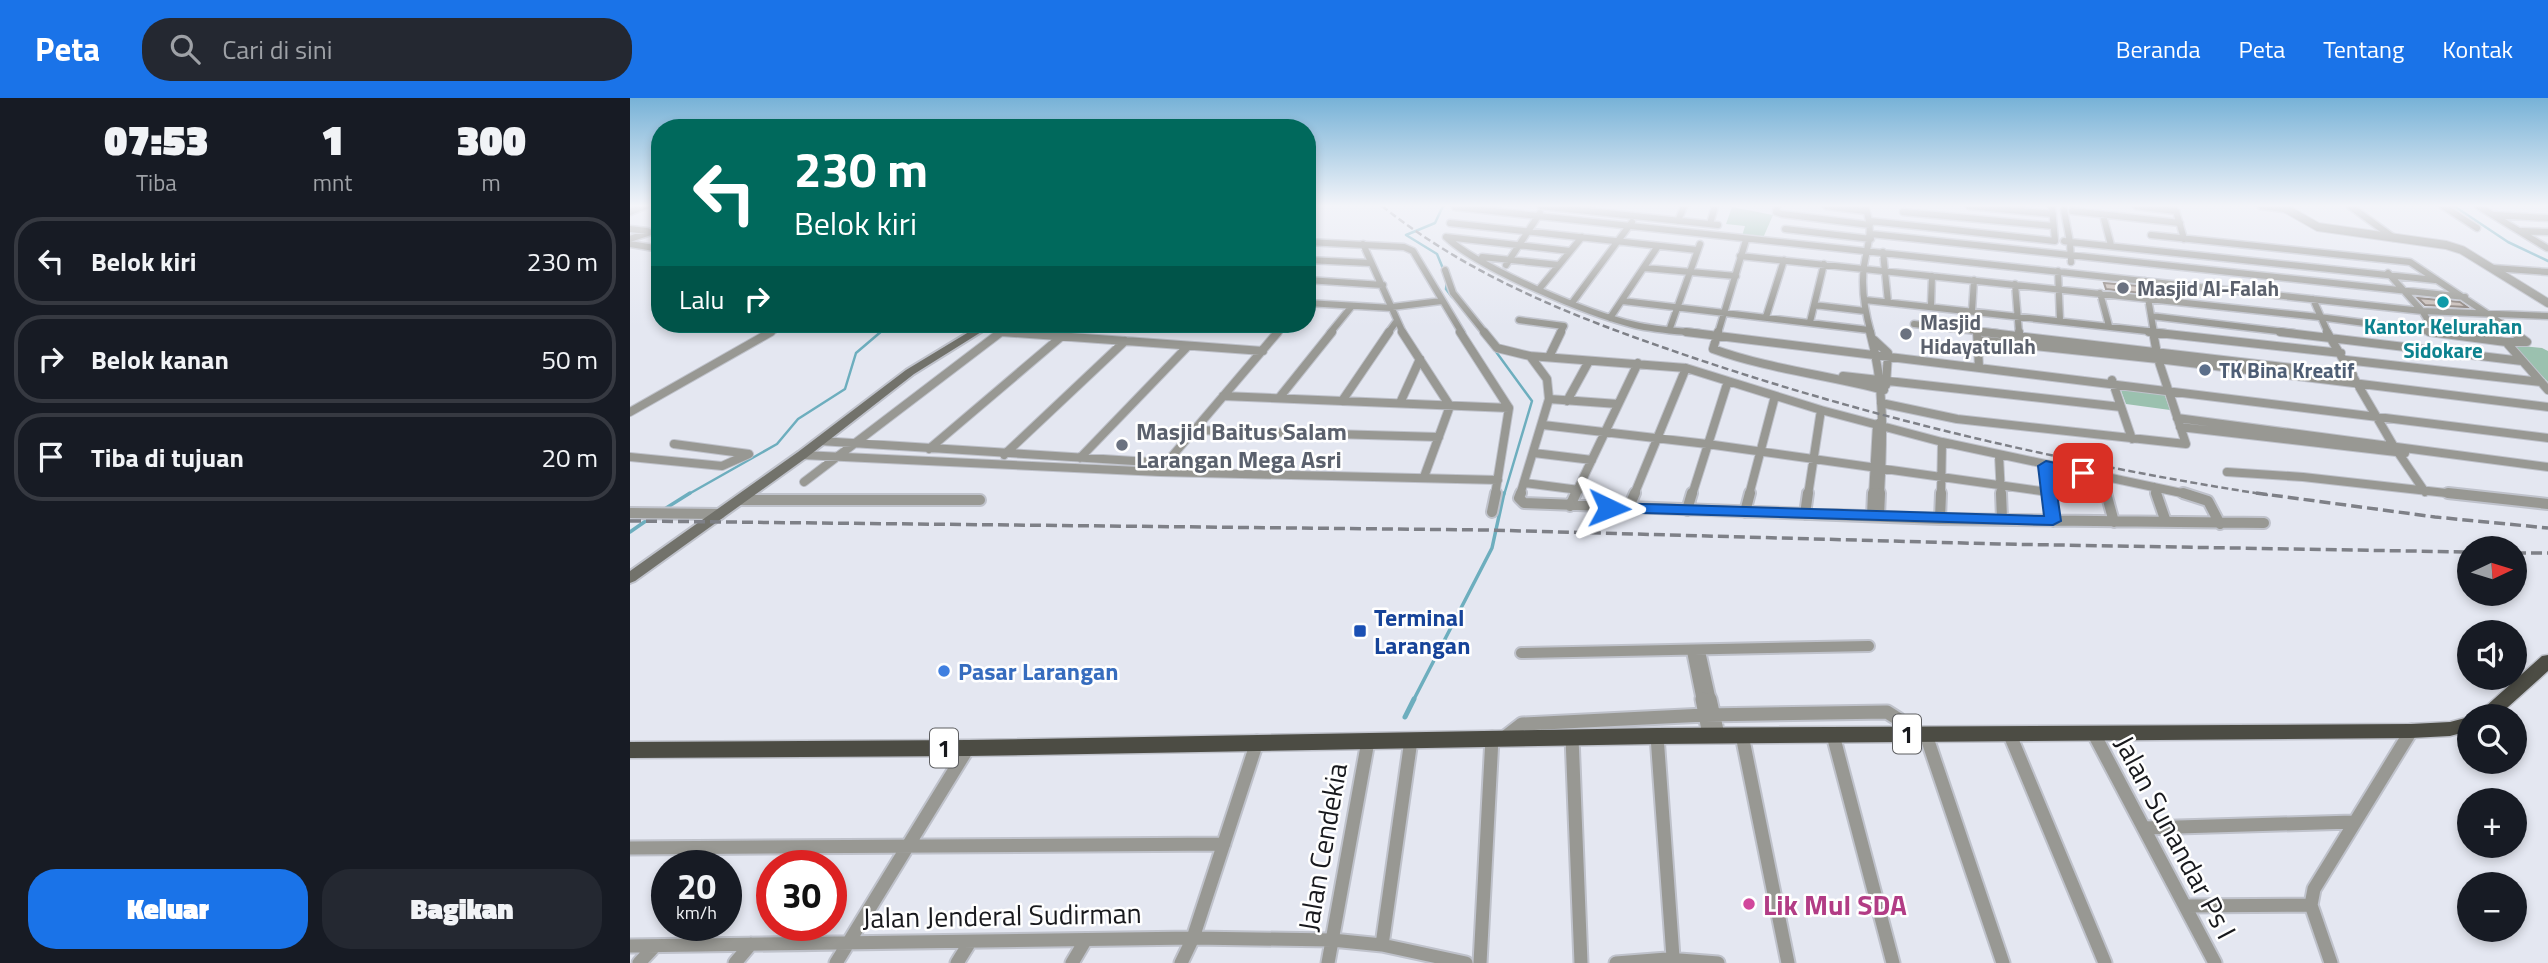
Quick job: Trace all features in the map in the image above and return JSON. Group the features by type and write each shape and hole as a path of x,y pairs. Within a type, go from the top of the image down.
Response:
{"highway":[{"path":"2499,704 2548,661"},
{"name":"1","path":"630,750 968,748 1657,736 1712,725 1742,735 2411,731 2457,727"}],"main road":[{"path":"630,578 802,455 910,372 974,333"}],"street":[{"path":"1364,246 1383,285 1396,322 1450,406"},
{"path":"1395,246 1413,251 1441,301 1509,408 1492,512"},
{"path":"1455,246 1502,271 1611,318 1714,334 2548,436"},
{"path":"1502,271 1517,246"},
{"path":"1521,246 1570,251"},
{"path":"1540,288 1574,246"},
{"path":"1572,303 1614,246"},
{"path":"1611,318 1658,246"},
{"path":"1662,246 1697,250"},
{"path":"1670,328 1699,246"},
{"path":"1744,246 1725,313 1714,334 1713,349 1726,355 1832,376 2121,407"},
{"path":"1806,246 2422,312 2548,317"},
{"path":"1869,246 1864,268 1868,330 1888,355"},
{"path":"1969,246 2465,297"},
{"path":"2070,246 2073,273"},
{"path":"2123,246 2436,280"},
{"path":"2219,246 2239,292"},
{"path":"1740,256 2319,317 2527,343 2491,315 2410,262 2251,246"},
{"path":"2449,246 2493,268 2548,303"},
{"path":"1884,253 1883,271 1888,302"},
{"path":"1475,257 1559,265"},
{"path":"2375,259 2436,332"},
{"path":"1316,260 1371,263"},
{"path":"1766,317 1784,261"},
{"path":"1810,322 1824,264"},
{"path":"1645,268 1736,276"},
{"path":"2493,268 2548,272"},
{"path":"1445,270 1453,293 1497,348 1530,356 1686,368 1821,410 1942,442 2206,499 2220,524"},
{"path":"2059,272 2060,320"},
{"path":"1931,305 1932,276"},
{"path":"1972,311 1974,280"},
{"path":"1316,281 1383,285"},
{"path":"1832,376 1957,419 2186,444 2158,355 2145,282"},
{"path":"2015,284 2019,336"},
{"path":"2100,293 2109,326"},
{"path":"1866,300 1931,305 2202,337 2541,382"},
{"path":"1316,304 1392,308 1441,301"},
{"path":"1623,301 1868,330"},
{"path":"2314,301 2319,317 2395,449 2425,492"},
{"path":"1814,305 1865,311"},
{"path":"1279,398 1352,306"},
{"path":"2151,316 2522,361"},
{"path":"1519,320 1565,326 1549,357"},
{"path":"2196,321 2202,337"},
{"path":"1342,401 1396,322"},
{"path":"1913,324 1978,335 2247,366 2548,407"},
{"path":"630,412 768,333"},
{"path":"804,482 999,333"},
{"path":"1016,333 1263,351"},
{"path":"1163,468 1278,333"},
{"path":"1978,335 2019,336 2080,347"},
{"path":"1978,335 1979,365"},
{"path":"929,449 1062,336"},
{"path":"1874,340 1883,380"},
{"path":"1004,455 1125,341"},
{"path":"2506,342 2548,390"},
{"path":"1080,458 1188,346"},
{"path":"1876,516 1881,395 1888,355"},
{"path":"1530,356 1547,379 1549,399 1519,498 1524,503 1940,519 2264,523"},
{"path":"1399,403 1420,359"},
{"path":"1567,401 1589,361"},
{"path":"1570,506 1638,363"},
{"path":"2247,366 2353,375"},
{"path":"1628,509 1686,368"},
{"path":"1687,510 1728,381"},
{"path":"2112,381 2132,439"},
{"path":"1223,396 1509,408"},
{"path":"1745,512 1775,396"},
{"path":"1549,399 1618,404"},
{"path":"1423,477 1450,406"},
{"path":"1805,514 1821,410"},
{"path":"2179,422 2279,431 2548,468"},
{"path":"2179,422 2286,441 2395,449"},
{"path":"1543,425 1707,444 2048,492"},
{"path":"1194,430 1439,437"},
{"path":"2279,431 2286,441"},
{"path":"820,441 1080,458 1163,468"},
{"path":"1940,519 1942,442"},
{"path":"630,457 724,466 749,454 674,444"},
{"path":"945,462 957,451"},
{"path":"1534,453 1592,460"},
{"path":"802,455 1498,480"},
{"path":"1999,456 2002,519"},
{"path":"2046,466 2053,521"},
{"path":"2227,472 2303,477 2548,504"},
{"path":"2101,476 2114,522"},
{"path":"1525,483 1579,490"},
{"path":"2154,487 2166,522"},
{"path":"740,500 980,500"},
{"path":"630,513 720,514"},
{"path":"1521,653 1869,646"},
{"path":"1696,651 1712,725"},
{"path":"1480,963 1498,738 1522,724 1712,725 1887,712 1917,734 2003,963"},
{"path":"2331,963 2311,905 2314,889 2411,731"},
{"name":"Jalan Sunandar Ps I","path":"2094,734 2214,963"},
{"path":"1742,735 1788,963"},
{"path":"1833,735 1893,963"},
{"path":"2010,735 2105,963"},
{"path":"1657,736 1673,957"},
{"path":"1572,737 1581,963"},
{"path":"1382,945 1411,740"},
{"name":"Jalan Cendekia","path":"1328,963 1339,941 1368,741"},
{"path":"1181,963 1193,939 1258,742"},
{"path":"836,963 968,748"},
{"path":"2144,828 2353,822"},
{"path":"630,848 1224,844"},
{"path":"2185,906 2311,905"},
{"name":"Jalan Jenderal Sudirman","path":"630,946 1193,939 1339,941 1382,945 1466,963"},
{"path":"1072,963 1085,941"},
{"path":"957,963 970,942"},
{"path":"735,963 751,944"},
{"path":"639,963 655,946"},
{"path":"1616,963 1650,957 1718,963"}],"green space":[{"path":"2512,345 2548,351 2548,382"},
{"path":"2119,385 2163,390 2170,410 2126,404"}],"building":[{"path":"2104,283 2140,286 2141,293 2106,289"},
{"path":"2418,298 2460,302 2467,307 2425,305"}],"waterway":[{"path":"1425,246 1437,254 1444,271"},
{"path":"2517,246 2548,261"},
{"path":"1447,282 1446,289 1452,297"},
{"path":"687,495 777,444 798,419 845,389 856,353 879,333"},
{"path":"1494,349 1532,401 1504,495"},
{"path":"663,510 690,493"},
{"path":"1413,701 1492,548 1504,493"},
{"path":"630,532 653,516"},
{"path":"1405,717 1413,701"}],"railway":[{"path":"1440,246 1494,278 1575,314 1700,360 1770,382 1981,440 2124,470 2256,493"},
{"path":"2256,493 2435,517 2548,528"},
{"path":"2256,493 2268,495"},
{"path":"630,521 1488,530 1999,544 2457,552"},
{"path":"2527,553 2548,553"}],"place":[{"name":"Masjid Al-Falah","path":"2123,288"},
{"name":"Kantor Kelurahan Sidokare","path":"2443,302"},
{"name":"Masjid Hidayatullah","path":"1906,334"},
{"name":"TK Bina Kreatif","path":"2205,370"},
{"name":"Masjid Baitus Salam Larangan Mega Asri","path":"1122,445"},
{"name":"Terminal Larangan","path":"1360,631"},
{"name":"Pasar Larangan","path":"944,671"},
{"name":"Lik Mul SDA","path":"1749,904"}],"route":[{"path":"1609,508 2053,521 2046,466 2083,473"}]}
